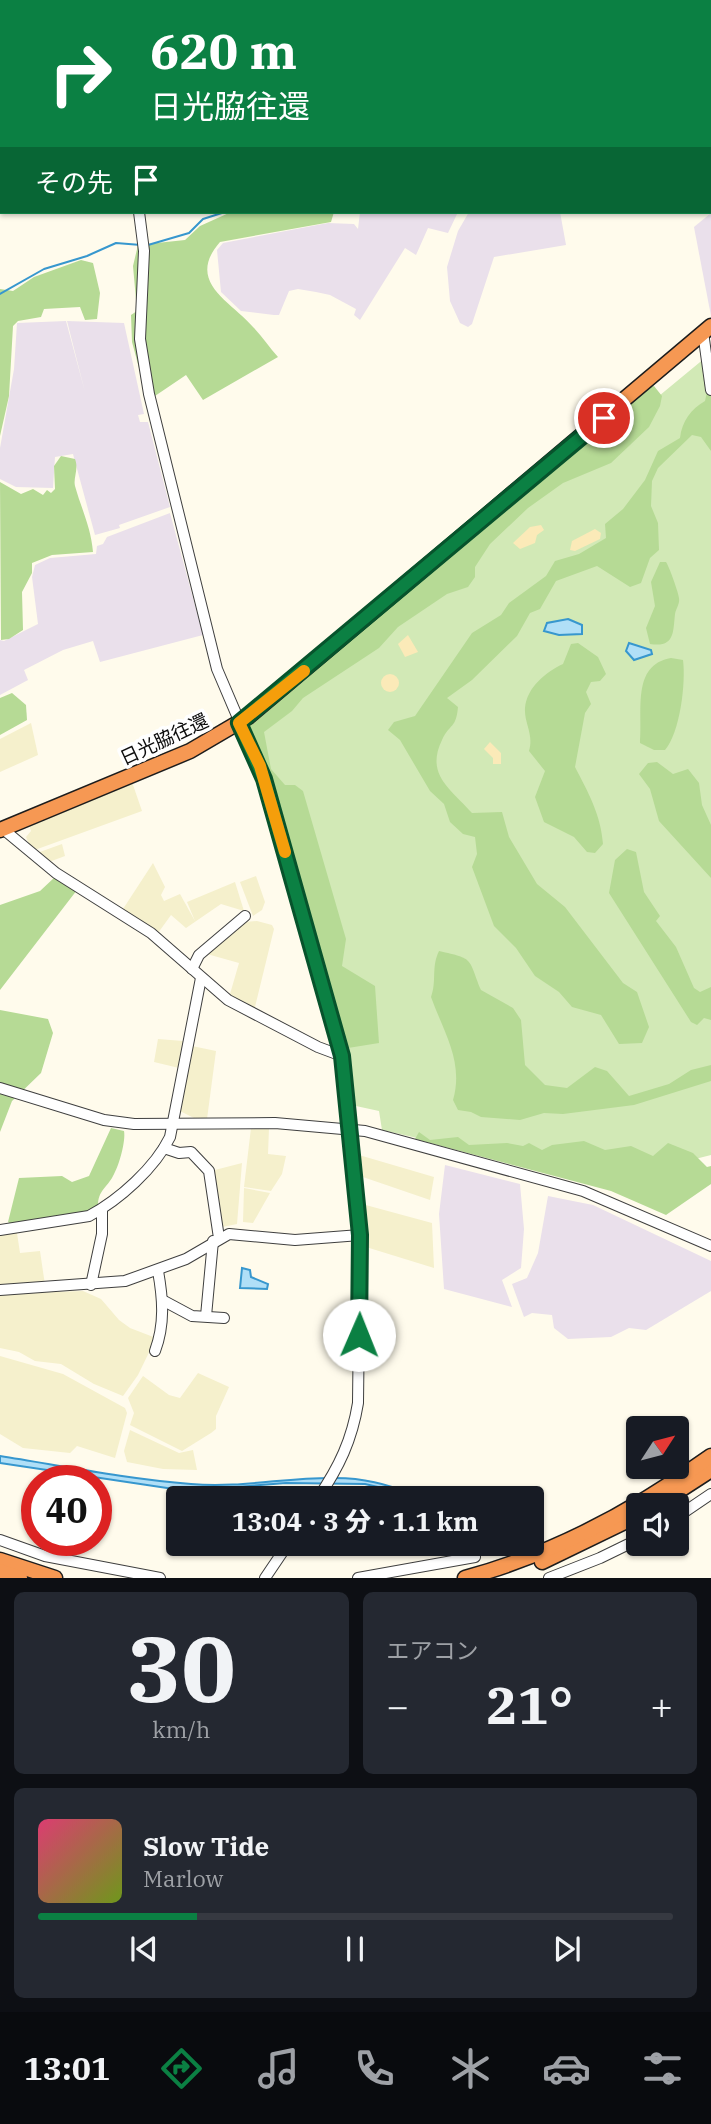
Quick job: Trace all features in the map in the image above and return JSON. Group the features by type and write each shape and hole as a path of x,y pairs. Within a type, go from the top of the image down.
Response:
{"highway":[{"name":"日光脇往還","path":"3,826 190,751 239,723 707,329"},
{"path":"463,1569 498,1575 518,1566 607,1521 711,1456"},
{"path":"676,1493 711,1470"},
{"path":"518,1566 573,1549 626,1522"},
{"path":"0,1560 55,1578"},
{"path":"0,1572 20,1578"}],"street":[{"path":"139,214 144,251 140,339 147,383 217,669 264,779 342,1056 360,1235 358,1403 355,1425 339,1466 326,1486"},
{"path":"707,329 711,390"},
{"path":"3,826 56,873 151,933 228,1000 318,1047 342,1056"},
{"path":"192,969 199,955 245,916"},
{"path":"0,1230 76,1221 102,1209 160,1156 172,1126 201,978"},
{"path":"0,1088 104,1119 172,1126 275,1123 350,1129 583,1191 711,1246"},
{"path":"164,1148 179,1153 191,1152 209,1171 216,1239 206,1316"},
{"path":"91,1285 102,1234 102,1209"},
{"path":"0,1290 125,1281 158,1271 195,1255 216,1239 240,1233 295,1240 360,1235"},
{"path":"155,1351 161,1336 163,1301 158,1271"},
{"path":"163,1301 181,1312 224,1318"},
{"path":"689,1509 711,1494"},
{"path":"0,1540 46,1556 160,1578"},
{"path":"549,1578 626,1545"},
{"path":"265,1578 280,1556"},
{"path":"358,1578 463,1569 475,1557"}],"shaded area":[{"path":"360,214 457,214 448,233 428,228 416,255 405,248 360,320 354,315 356,309 330,295 316,292 298,289 289,291 279,315 274,315 241,311 221,292 217,250 223,243 328,223 354,224 358,229"},
{"path":"468,214 560,214 566,245 494,257 472,324 468,327 460,323 450,301 447,267 458,231"},
{"path":"711,214 711,316 694,227"},
{"path":"66,321 85,392 67,321 124,323 144,414 138,415 140,422 148,422 170,507 119,525 120,528 95,535 73,454 55,457 53,488 16,487 0,479 0,448 14,369 17,323"},
{"path":"170,513 203,635 100,662 93,641 63,650 24,670 28,680 0,695 0,640 4,641 38,624 32,577 35,565 50,558 96,554 97,546 103,544 107,537"},
{"path":"31,723 38,755 0,772 0,739"},
{"path":"132,782 142,811 32,851 26,837 31,831 29,825"},
{"path":"62,844 65,856 49,862 37,853"},
{"path":"153,863 165,887 161,895 164,901 180,894 195,921 187,902 235,882 244,911 221,904 186,928 171,915 158,933 123,909"},
{"path":"256,876 265,902 262,910 253,916 240,882"},
{"path":"257,921 272,925 274,929 254,1011 230,994 239,963 207,954 245,922"},
{"path":"158,1039 183,1041 179,1068 154,1062"},
{"path":"192,1046 216,1051 207,1119 194,1118 180,1111"},
{"path":"251,1128 269,1128 268,1154 286,1156 282,1174 271,1191 244,1187"},
{"path":"359,1155 434,1177 430,1200 360,1176"},
{"path":"242,1163 237,1224 222,1227 211,1171"},
{"path":"445,1165 520,1184 524,1229 521,1268 502,1280 512,1307 444,1289 439,1214"},
{"path":"244,1188 270,1193 253,1223 243,1222"},
{"path":"548,1196 593,1205 711,1261 711,1291 646,1330 629,1328 611,1337 568,1339 554,1328 552,1315 532,1313 524,1317 512,1284 527,1278 538,1253"},
{"path":"362,1204 432,1223 434,1268 366,1247"},
{"path":"17,1233 20,1253 40,1251 45,1285 0,1286 0,1234"},
{"path":"83,1291 101,1299 119,1320 130,1328 156,1338 138,1375 123,1396 94,1384 61,1364 35,1361 19,1352 0,1348 0,1294"},
{"path":"0,1356 63,1374 125,1408 127,1413 115,1458 77,1446 70,1453 23,1448 0,1434"},
{"path":"198,1373 229,1387 216,1416 216,1429 211,1433 182,1451 130,1425 134,1413 128,1398 143,1376 169,1395 180,1398"},
{"path":"130,1430 179,1453 193,1450 197,1470 163,1469 127,1462 124,1451"}],"green space":[{"path":"227,214 333,214 331,222 220,242 210,256 207,268 209,280 215,290 256,330 278,357 203,400 186,375 152,398 146,394 132,342 131,315 137,311 133,266 138,245 185,240 200,226"},
{"path":"81,260 93,263 100,293 97,319 85,320 80,307 44,309 41,317 18,321 13,326 9,396 0,436 0,289 13,291 34,277"},
{"path":"711,353 711,1155 608,1181 382,1130 379,1111 356,1106 257,728"},
{"path":"711,373 711,451 701,437 692,435 658,468 652,481 651,506 658,523 659,550 650,558 641,583 630,587 597,566 556,581 540,609 530,613 517,636 472,680 447,698 458,707 457,714 438,752 438,772 449,789 472,813 502,812 509,837 537,884 565,907 623,983 637,992 649,1027 642,1043 619,1044 601,1015 572,1007 559,992 535,976 516,948 494,926 472,867 477,854 475,837 463,834 450,822 444,804 430,791 400,740 388,730 394,722 415,716 472,633 501,615 509,603 546,576 555,561 579,554 606,538 605,524 623,509 645,480 658,451 680,438 688,416 705,401"},
{"path":"654,386 662,396 649,427 611,463 563,483 528,508 490,544 475,567 475,577 468,587 447,594 398,627 379,648 303,698 292,711 264,732 271,769 285,785 295,785 303,791 346,939 342,966 375,986 379,1043 348,1048 264,762 253,744 248,725 277,698 299,685 444,558 457,551 608,425 644,389"},
{"path":"61,456 75,459 75,486 93,552 52,555 32,563 32,573 22,592 23,630 9,639 1,640 0,482 21,494 33,489 43,495 47,490 51,493 55,489 54,466"},
{"path":"660,562 666,562 679,600 671,637 664,644 658,645 650,644 646,628 655,606 651,582"},
{"path":"578,643 598,657 606,674 600,681 591,682 586,692 591,704 585,713 575,767 600,823 603,844 595,853 587,852 574,837 544,822 535,797 545,771 529,751 530,739 525,713 533,687 550,671 563,664 571,644"},
{"path":"671,658 683,660 681,707 675,732 665,750 654,750 640,743 644,680 658,662"},
{"path":"12,693 26,705 27,720 0,735 0,698"},
{"path":"657,762 673,774 688,769 699,783 702,805 711,825 711,878 659,821 650,789 639,774 648,763"},
{"path":"627,849 636,852 644,892 660,916 656,921 676,947 694,988 700,992 711,987 711,1020 704,1018 697,1025 691,1022 609,893 615,860"},
{"path":"55,877 77,890 0,990 0,905 40,891"},
{"path":"439,951 465,958 481,990 513,1008 521,1020 525,1065 545,1085 567,1088 595,1067 607,1071 629,1096 669,1084 691,1070 711,1065 711,1081 634,1105 563,1114 544,1113 520,1120 481,1117 458,1110 453,1100 456,1086 454,1060 431,997"},
{"path":"0,1010 48,1019 53,1033 41,1073 12,1101 0,1132"},
{"path":"111,1128 124,1131 123,1147 115,1172 101,1193 98,1206 89,1212 15,1227 8,1222 19,1178 62,1176 72,1182 89,1176"},
{"path":"419,1132 430,1140 458,1137 469,1145 507,1143 523,1146 529,1143 542,1150 552,1145 584,1141 605,1150 631,1146 653,1156 668,1143 693,1153 707,1167 711,1166 711,1184 666,1215 611,1191 415,1139"}],"sand":[{"path":"541,525 544,530 537,535 535,543 520,549 513,543 530,527"},
{"path":"595,529 601,533 600,539 575,551 570,550 572,541"},
{"path":"408,635 418,652 405,657 398,644"},
{"path":"390,674 396,677 399,683 396,689 390,692 384,689 381,683 384,677"},
{"path":"490,742 501,753 501,764 493,764 493,758 484,749"}],"water":[{"path":"568,619 582,625 582,634 559,635 544,631 547,623"},
{"path":"629,643 651,650 652,654 634,660 626,651"},
{"path":"242,1268 250,1270 251,1277 268,1284 267,1289 240,1288"},
{"path":"0,1456 54,1465 21,1466 0,1463"},
{"path":"112,1475 191,1484 249,1484 334,1478 390,1486 286,1483 166,1488 112,1480"}],"waterway":[{"path":"148,245 189,233 203,219 219,214"},
{"path":"0,294 44,269 87,256 116,243 141,245"}],"slow traffic":[{"path":"285,852 260,766 239,723 304,671"}],"route":[{"path":"359,1335 360,1235 342,1056 260,766 239,723 604,418"}]}
